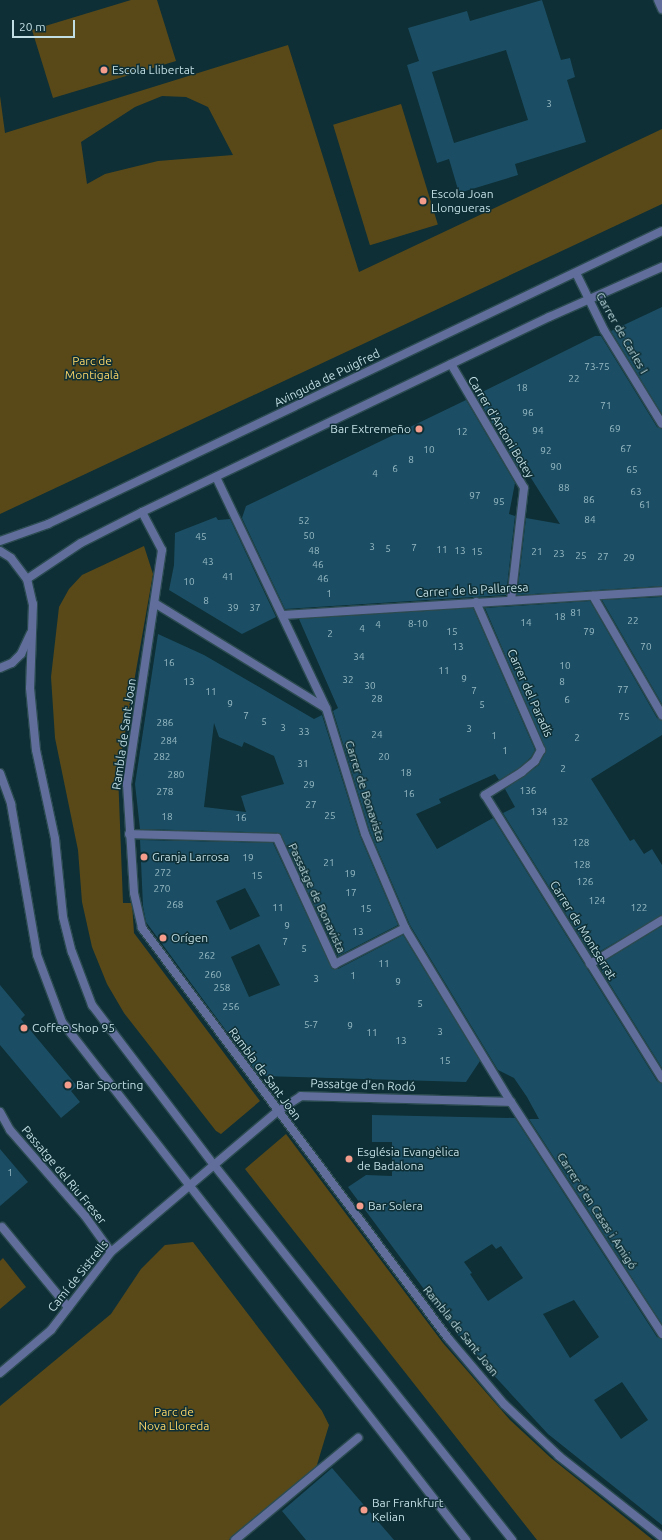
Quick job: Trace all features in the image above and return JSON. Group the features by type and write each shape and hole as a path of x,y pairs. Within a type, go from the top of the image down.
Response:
{"street":[{"path":"658,0 662,9"},
{"name":"Avinguda de Puigfred","path":"0,541 48,524 662,231"},
{"path":"27,579 81,543 142,512 451,364 662,267"},
{"name":"Carrer de Carles I","path":"576,273 604,330 662,424"},
{"name":"Carrer d'Antoni Botey","path":"451,364 524,488 511,600"},
{"name":"Carrer de Bonavista","path":"216,477 326,708 365,834 405,928 511,1102"},
{"name":"Rambla de Sant Joan","path":"142,512 162,550 156,604 127,784 129,834 134,893 142,928 448,1338 504,1404 559,1456 662,1537"},
{"path":"0,551 11,558 27,579 33,604 30,688 36,750 47,796 63,917 72,952 92,1006 214,1165 512,1540"},
{"name":"Carrer de la Pallaresa","path":"282,615 593,596 662,590"},
{"path":"593,596 662,715"},
{"name":"Carrer del Paradís","path":"476,602 542,750 535,761 522,772 485,795"},
{"path":"156,604 326,708"},
{"path":"0,668 12,663 22,654 33,629"},
{"path":"0,773 11,804 37,955 62,1022 466,1540"},
{"path":"0,794 11,804"},
{"name":"Carrer de Montserrat","path":"485,795 662,1078"},
{"name":"Passatge de Bonavista","path":"129,834 277,838 335,964 405,928"},
{"path":"590,964 662,920"},
{"name":"Passatge d'en Rodó","path":"214,1165 278,1111 301,1096 511,1102"},
{"name":"Carrer d'en Casas i Amigó","path":"511,1102 662,1334"},
{"name":"Passatge del Riu Freser","path":"0,1112 10,1130 86,1216 111,1252"},
{"name":"Camí de Sistrells","path":"0,1373 51,1330 111,1252 214,1165"},
{"path":"2,1226 68,1307"},
{"path":"235,1540 358,1438"}],"green space":[{"path":"131,0 157,0 176,61 53,98 32,30"},
{"name":"Parc de Montigalà","path":"288,45 359,272 662,129 662,204 0,514 0,96 5,133","holes":["162,96 186,97 208,107 233,155 158,161 105,174 87,184 81,142 135,107"]},
{"path":"401,104 438,224 370,245 333,125"},
{"path":"144,546 153,574 118,773 123,903 132,903 134,933 260,1101 221,1134 216,1131 124,1013 107,984 92,947 82,902 78,850 55,738 51,677 59,607 69,589 82,575"},
{"path":"286,1134 443,1343 510,1420 551,1458 653,1540 537,1540 245,1169"},
{"name":"Parc de Nova Lloreda","path":"193,1242 322,1411 329,1425 316,1468 229,1540 0,1540 0,1406 111,1314 141,1269 165,1245"},
{"path":"3,1258 26,1287 0,1309 0,1261"}],"building":[{"path":"542,0 561,60 570,58 575,77 567,80 586,142 515,164 518,175 459,193 449,159 437,163 407,65 419,61 408,28 467,11 470,21","holes":["506,50 528,120 454,143 432,72"]},
{"path":"662,307 662,414 611,331"},
{"path":"595,336 601,336 657,427 662,429 662,586 517,595 526,518 560,524 519,459 518,467 476,395"},
{"path":"466,400 515,483 509,514 515,516 506,595 285,609 242,518 246,506"},
{"path":"216,517 218,520 230,519 276,617 242,634 169,590 174,565 175,533"},
{"path":"662,597 662,704 602,600"},
{"path":"590,601 657,718 662,720 662,735 591,779 630,841 634,839 644,854 652,849 662,865 662,915 592,956 503,813 515,807 505,789 539,765 546,750 485,608"},
{"path":"473,608 535,750 531,757 519,768 499,780 495,774 439,799 441,803 416,814 437,849 493,818 657,1081 662,1083 662,1324 529,1119 539,1119 527,1097 514,1078 498,1070 410,925 370,832 333,711 338,708 299,619"},
{"path":"158,634 204,655 314,719 322,715 360,836 398,925 338,956 280,833 140,829 135,784","holes":["214,723 219,737 242,747 244,742 274,756 284,784 241,796 246,812 204,807"]},
{"path":"140,840 273,843 332,969 338,969 403,935 480,1061 466,1082 263,1076 258,1074 146,922 143,906","holes":["245,888 260,916 230,930 216,901","259,944 280,985 249,997 231,957"]},
{"path":"662,926 662,1068 598,965"},
{"path":"0,985 25,1015 21,1019 77,1086 71,1091 80,1102 61,1118 0,1045"},
{"path":"372,1115 515,1118 657,1337 662,1339 662,1525 548,1434 464,1343 348,1187 366,1175 392,1176 392,1142 372,1142","holes":["492,1244 496,1249 501,1246 523,1278 488,1301 464,1262","574,1300 599,1337 570,1358 543,1314","622,1382 648,1420 621,1439 594,1400"]},
{"path":"0,1149 28,1182 0,1206"},
{"path":"332,1468 394,1540 306,1540 282,1511"}],"place":[{"name":"Escola Llibertat","path":"104,70"},
{"name":"Escola Joan Llongueras","path":"423,201"},
{"name":"Bar Extremeño","path":"419,429"},
{"name":"Granja Larrosa","path":"144,857"},
{"name":"Orígen","path":"163,938"},
{"name":"Coffee Shop 95","path":"24,1028"},
{"name":"Bar Sporting","path":"68,1085"},
{"name":"Església Evangèlica de Badalona","path":"349,1159"},
{"name":"Bar Solera","path":"360,1206"},
{"name":"Bar Frankfurt Kelian","path":"364,1510"}]}
